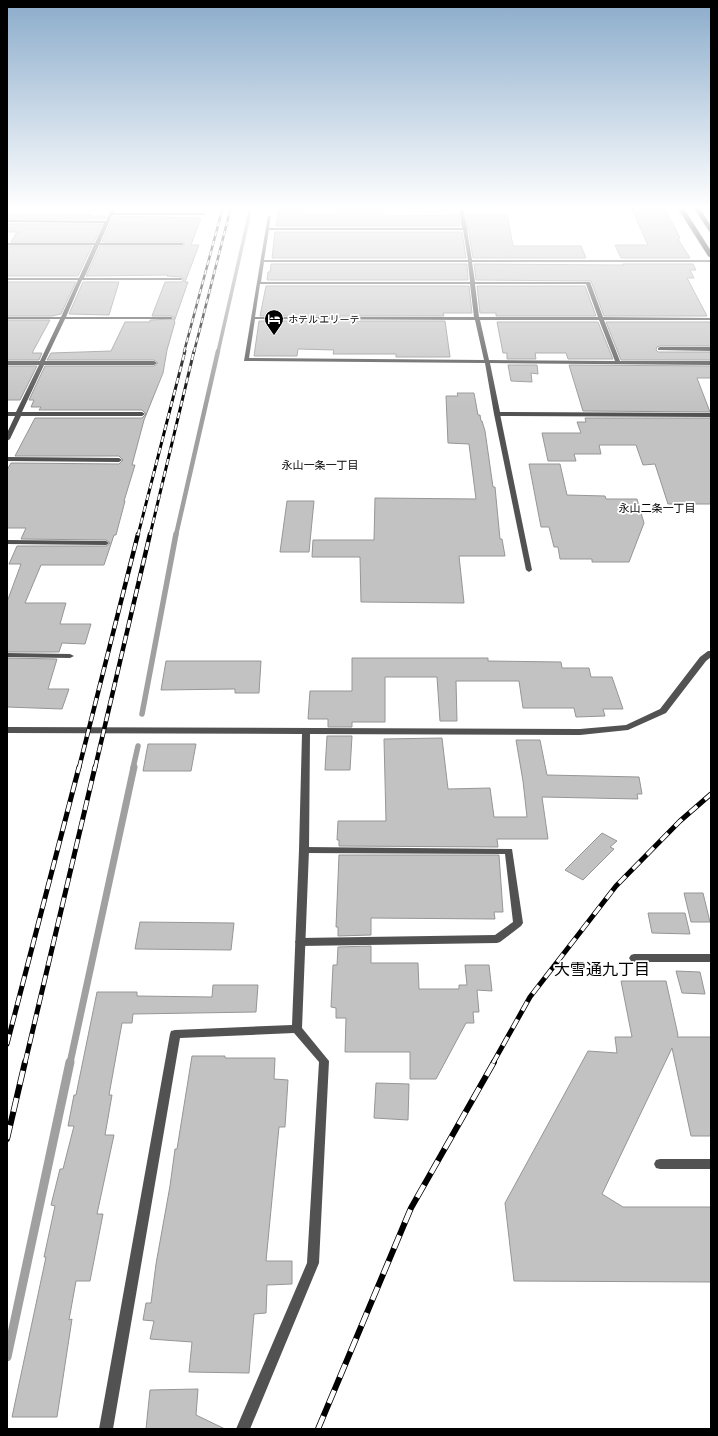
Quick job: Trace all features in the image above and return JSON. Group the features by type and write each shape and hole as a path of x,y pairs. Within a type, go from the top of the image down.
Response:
{"street":[{"path":"7,439 83,274"},
{"path":"260,274 246,360 711,363"},
{"path":"471,274 477,319 529,570"},
{"path":"7,279 181,279"},
{"path":"259,282 588,283 618,363"},
{"path":"7,318 171,318"},
{"path":"253,318 602,320 711,319"},
{"path":"660,349 711,349"},
{"path":"7,363 154,363"},
{"path":"7,414 142,414"},
{"path":"497,414 711,415"},
{"path":"7,459 119,460"},
{"path":"7,542 106,543"},
{"path":"7,730 580,732 628,727 663,711 702,659 711,653"},
{"path":"7,655 70,656"},
{"path":"243,1429 313,1263 324,1061 296,1029 304,850 306,731"},
{"path":"300,942 497,939 518,923 510,851 304,850"},
{"path":"634,958 711,958"},
{"path":"106,1429 175,1034 296,1029"},
{"path":"660,1164 711,1164"}],"building":[{"path":"7,274 79,274 78,276 7,276"},
{"path":"87,274 188,274 185,282 188,282 174,322 163,373 144,420 132,465 135,465 116,535 114,535 104,565 41,565 25,603 66,603 60,624 91,624 85,644 62,643 59,652 7,652 7,602 21,564 9,564 17,546 106,546 110,543 106,540 21,539 26,528 7,528 7,470 11,463 119,464 123,460 119,456 15,456 35,418 142,418 146,414 142,410 39,410 41,407 31,407 34,400 29,400 45,366 154,366 158,363 154,360 47,360 51,353 111,351 125,322 150,322 150,320 174,319 174,317 171,316 152,316 165,282 181,282 184,280 182,277 167,276 168,275 86,276"},
{"path":"268,274 468,274 468,280 267,280"},
{"path":"475,274 692,274 694,278 687,278 707,316 604,316 591,281 476,280"},
{"path":"7,282 76,282 61,314 52,316 7,316"},
{"path":"83,282 119,282 109,315 69,314"},
{"path":"266,286 469,286 472,313 443,313 444,316 260,316"},
{"path":"477,286 585,286 596,316 496,316 496,313 480,313"},
{"path":"7,320 50,320 32,353 42,353 39,360 7,360"},
{"path":"259,321 445,321 450,357 396,357 396,354 333,354 334,350 298,349 297,356 254,356"},
{"path":"497,322 598,322 613,359 568,359 566,353 535,353 536,359 507,359 507,353 503,353"},
{"path":"606,322 710,322 711,346 660,346 657,347 656,350 658,352 711,352 711,360 621,360"},
{"path":"508,365 537,365 538,374 531,373 532,382 511,381"},
{"path":"569,365 711,366 711,378 697,378 710,412 583,411"},
{"path":"7,366 37,366 20,400 7,400"},
{"path":"457,393 474,393 478,415 480,415 485,431 493,487 495,487 500,539 502,539 505,556 459,556 464,603 361,602 360,557 312,557 313,540 374,540 375,498 476,499 469,444 448,443 446,396 458,396"},
{"path":"585,418 711,418 711,504 668,504 655,464 643,465 636,445 599,445 601,454 574,454 576,461 548,461 542,433 581,433 577,422 586,422"},
{"path":"529,464 560,464 567,495 605,496 606,499 637,499 644,523 629,562 592,562 592,559 560,559 558,547 554,547 549,527 541,527"},
{"path":"287,501 314,501 309,552 280,552"},
{"path":"7,658 57,659 48,689 69,689 62,709 7,707"},
{"path":"352,658 488,658 488,661 561,662 562,668 589,668 591,677 612,677 623,709 603,709 605,716 576,717 574,708 523,708 519,681 456,681 457,721 440,721 437,677 385,677 385,722 352,722 352,727 328,727 328,719 308,719 310,691 352,691"},
{"path":"166,661 261,661 259,693 235,693 235,689 161,690"},
{"path":"327,736 352,736 350,770 325,770"},
{"path":"442,738 448,789 490,788 494,817 527,817 516,740 540,740 547,775 639,777 642,794 637,794 638,799 542,797 548,839 497,839 498,847 339,846 339,840 337,840 338,821 386,821 384,739"},
{"path":"148,744 196,744 191,771 143,771"},
{"path":"602,833 617,841 610,847 614,849 583,880 565,870"},
{"path":"339,855 499,855 503,912 494,912 495,919 371,918 371,935 338,936 338,927 336,927"},
{"path":"684,893 703,893 710,922 691,922"},
{"path":"648,913 685,913 690,934 652,933"},
{"path":"140,922 234,923 231,950 135,949"},
{"path":"371,946 371,963 418,963 419,989 459,989 459,985 467,985 465,965 489,965 492,991 477,990 479,1012 473,1012 474,1023 466,1023 436,1079 410,1079 410,1052 345,1052 346,1018 336,1018 336,1008 331,1007 333,965 337,965 338,947"},
{"path":"676,971 700,972 705,994 682,993"},
{"path":"621,981 666,981 678,1035 677,1037 711,1037 711,1136 691,1136 672,1048 602,1194 623,1207 711,1207 711,1282 514,1281 505,1203 588,1051 617,1053 615,1037 632,1037"},
{"path":"213,985 258,985 256,1012 133,1014 132,1023 122,1023 109,1095 112,1095 105,1135 114,1135 97,1214 103,1214 90,1281 76,1281 69,1320 72,1319 57,1417 12,1417 46,1257 44,1257 55,1206 51,1205 60,1169 63,1169 74,1126 68,1126 74,1095 76,1095 97,992 137,992 137,996 212,997"},
{"path":"192,1056 225,1056 225,1058 275,1058 274,1079 288,1080 285,1127 279,1127 266,1261 292,1261 292,1284 267,1285 266,1313 254,1314 249,1373 189,1372 192,1342 150,1339 154,1321 143,1320 146,1303 151,1303 175,1149 177,1149"},
{"path":"376,1083 409,1084 408,1120 374,1118"},
{"path":"198,1389 196,1415 225,1429 146,1429 150,1390"}],"waterway":[{"path":"218,352 236,274"},
{"path":"176,535 218,351"},
{"path":"142,714 176,534"},
{"path":"133,768 138,746"},
{"path":"70,1063 134,767"},
{"path":"7,1357 70,1062"}],"railway":[{"path":"184,352 205,274"},
{"path":"194,352 214,274"},
{"path":"138,535 185,351"},
{"path":"150,535 194,351"},
{"path":"79,768 138,534"},
{"path":"95,768 150,534"},
{"path":"7,1044 79,767"},
{"path":"25,1063 95,767"},
{"path":"493,1063 530,997 616,886 680,821 711,794"},
{"path":"7,1139 25,1062"},
{"path":"318,1429 411,1208 494,1062"}],"place":[{"name":"ホテル エリーテ","path":"274,336"}],"district":[{"name":"永山一条一丁目","path":"320,465"},
{"name":"永山二条一丁目","path":"657,508"},
{"name":"大雪通九丁目","path":"602,969"}]}
